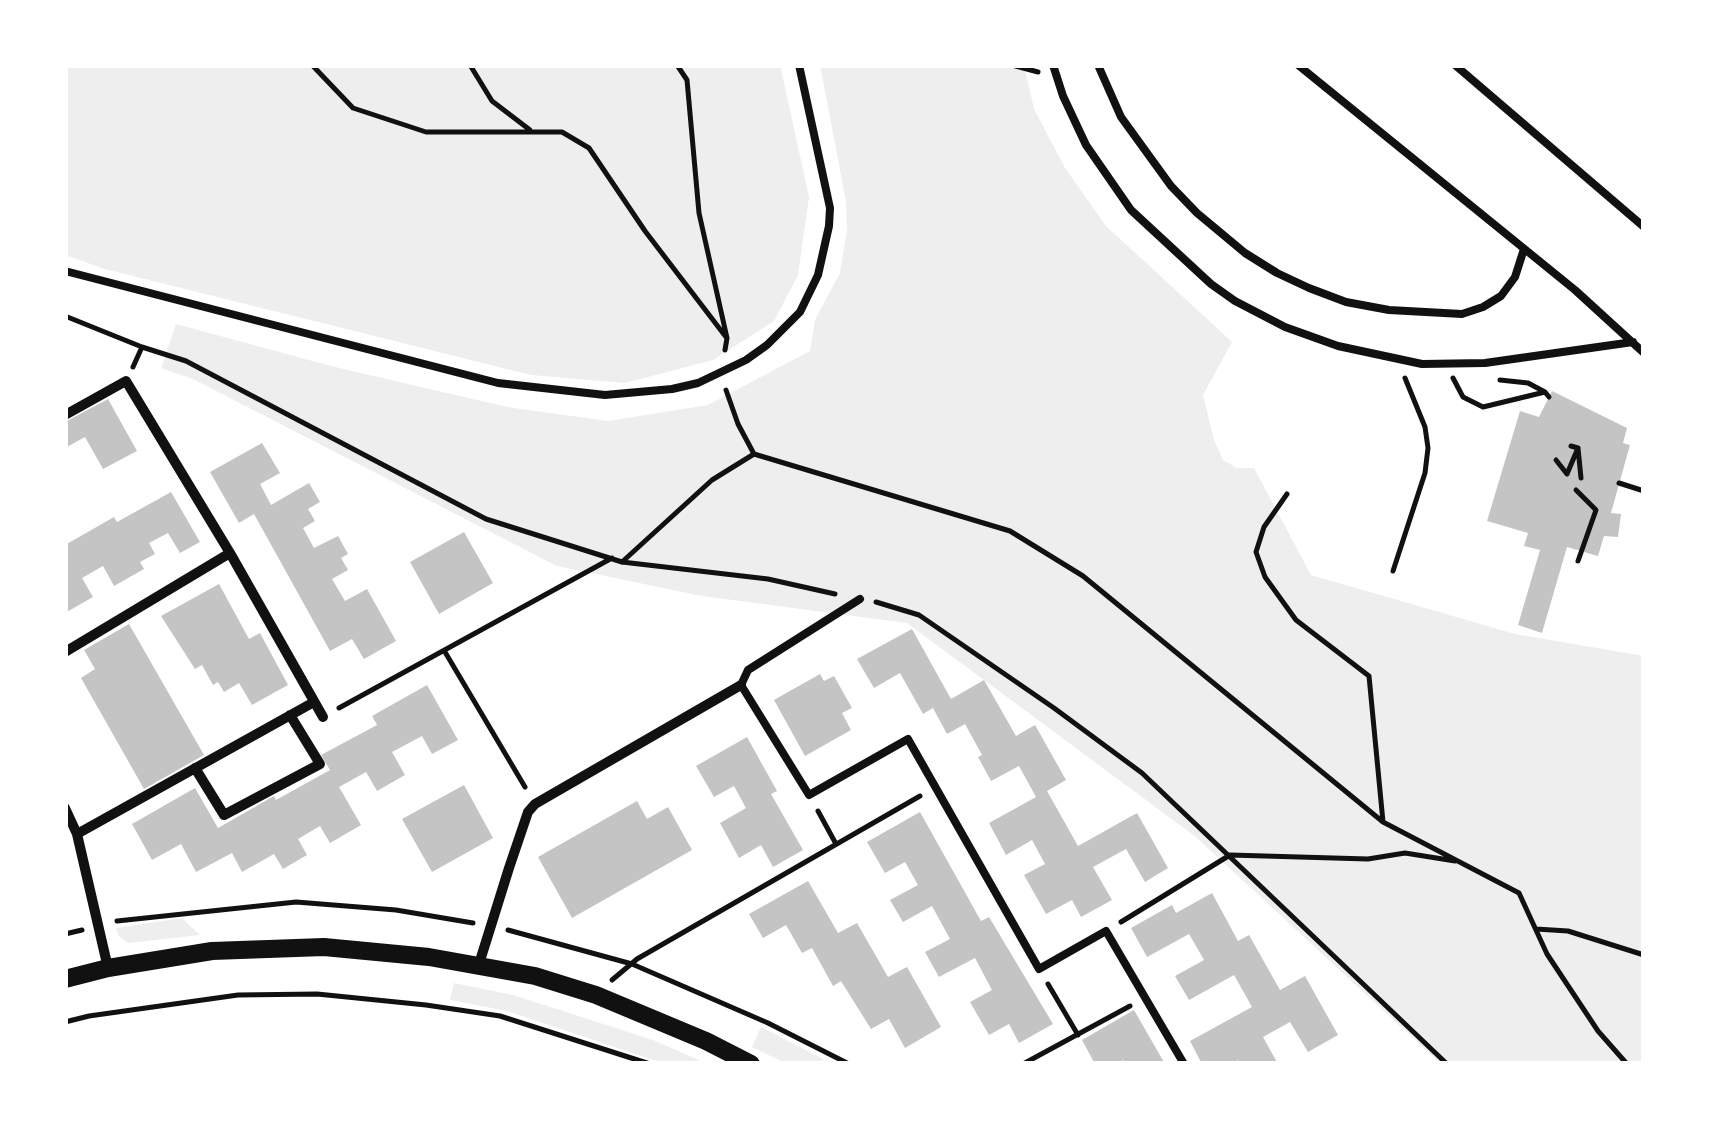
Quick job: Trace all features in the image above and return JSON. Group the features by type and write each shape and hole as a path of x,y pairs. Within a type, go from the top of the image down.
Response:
{"street":[{"path":"65,415 126,381 323,717"},
{"path":"65,652 230,553"},
{"path":"478,964 528,812 535,804 741,685"},
{"path":"77,834 314,702"},
{"path":"195,768 224,816 320,764 290,716"},
{"path":"65,808 77,834 108,968"},
{"path":"65,979 108,968 212,952 324,947 478,964 596,995 706,1040 751,1064"}],"lane":[{"path":"65,271 498,383 606,395 672,390 720,373 767,344 800,312 818,274 829,226 828,197 799,65"},
{"path":"1053,65 1074,120 1130,210 1184,262 1235,302 1285,327 1338,346 1422,364 1485,362 1633,342"},
{"path":"1098,65 1134,139 1171,186 1244,253 1293,281 1346,302 1389,310 1462,314 1483,307 1506,290 1515,277 1524,248"},
{"path":"1298,65 1524,248 1644,353"},
{"path":"1455,65 1644,227"},
{"path":"860,599 748,670 741,685 810,796 908,738 1039,969 1106,931 1184,1064"}],"path":[{"path":"312,65 353,108 426,132 562,132 589,148 644,231 728,338"},
{"path":"470,65 492,101 533,132"},
{"path":"677,65 687,80 699,213 728,338 720,373 738,424 754,454 1010,532 1083,576 1383,822 1519,893 1548,954 1598,1031 1626,1064"},
{"path":"65,316 142,348 186,361 486,519 622,562 768,580 888,604 919,615 1142,773 1447,1064"},
{"path":"1392,570 1425,472 1428,448 1426,427 1397,360"},
{"path":"1444,362 1462,396 1483,407 1547,394 1528,384 1513,384"},
{"path":"1556,460 1567,474 1574,448 1580,478"},
{"path":"622,562 712,480 754,454"},
{"path":"1619,483 1644,491"},
{"path":"1576,490 1596,510 1578,561"},
{"path":"1287,494 1264,527 1256,552 1265,576 1296,620 1368,676 1383,822"},
{"path":"323,717 612,558"},
{"path":"446,652 535,804"},
{"path":"596,995 637,959 936,787"},
{"path":"810,796 836,844"},
{"path":"1106,931 1230,855 1368,859 1405,853 1463,862"},
{"path":"1535,928 1568,931 1644,956"},
{"path":"1039,969 1078,1035"},
{"path":"65,1022 238,995 318,994 426,1004 500,1016 650,1064"},
{"path":"1023,1064 1145,998"}],"shaded area":[{"path":"65,65 780,65 809,197 798,275 774,321 713,360 625,383 531,375 105,269 65,255"},
{"path":"820,65 1024,65 1034,109 1065,168 1106,226 1232,342 1203,395 1214,440 1223,460 1237,468 1254,468 1311,575 1515,634 1644,656 1644,1064 1441,1064 1196,837 907,623 702,596 557,566 193,379 161,368 176,324 331,366 507,407 608,421 708,405 810,351 815,320 840,273 847,230 846,201"},
{"path":"182,918 200,935 128,943 116,928"},
{"path":"454,983 513,995 653,1040 703,1062 665,1064 507,1011 450,1000"},
{"path":"761,1027 823,1059 820,1064 787,1064 752,1047"}],"building":[{"path":"1552,391 1627,428 1623,443 1630,445 1611,513 1621,514 1618,537 1604,536 1598,556 1567,547 1542,633 1518,625 1540,550 1524,546 1528,533 1487,521 1520,411 1539,417"},
{"path":"108,399 137,451 103,469 85,437 65,448 65,422"},
{"path":"262,443 280,473 260,484 271,505 309,483 320,502 308,509 315,521 303,528 314,548 338,536 348,554 341,558 348,570 332,579 345,601 367,589 396,641 364,659 352,639 330,651 254,514 239,523 210,472"},
{"path":"171,492 200,542 180,553 168,533 149,543 155,554 140,562 144,569 114,586 103,566 82,578 93,597 65,613 65,545 114,517 117,522"},
{"path":"464,532 493,583 439,614 410,562"},
{"path":"219,584 249,639 260,633 288,685 252,705 239,683 224,692 218,682 213,685 202,665 195,669 161,616"},
{"path":"129,624 204,755 144,789 81,678 95,669 84,650"},
{"path":"912,629 951,699 984,680 1016,736 1035,725 1066,780 1047,791 1078,846 1137,813 1168,868 1145,882 1126,849 1093,867 1112,900 1081,917 1072,900 1046,914 1024,875 1045,864 1032,840 1006,855 989,823 1036,797 1019,766 991,781 965,724 947,734 933,708 923,714 900,673 874,688 857,659"},
{"path":"820,674 824,681 834,676 852,708 842,713 851,730 805,756 774,700"},
{"path":"427,685 458,740 432,754 422,736 392,752 405,775 377,791 366,772 339,787 361,825 330,843 320,826 298,839 307,855 283,869 274,854 242,872 232,853 196,872 181,844 152,860 132,824 195,788 218,828 330,770 321,755 377,725 372,716"},
{"path":"747,737 777,791 771,794 803,850 773,867 761,845 739,858 720,823 746,808 734,786 714,797 696,766"},
{"path":"464,785 493,838 432,872 402,819"},
{"path":"637,801 647,819 668,807 692,850 572,918 538,857"},
{"path":"920,812 981,921 989,917 1053,1024 1019,1043 1009,1024 989,1035 970,1002 992,990 975,958 939,977 925,952 950,939 932,906 903,922 890,900 918,885 905,862 885,873 867,842"},
{"path":"808,881 838,933 857,923 888,977 907,967 941,1027 905,1048 889,1019 871,1029 841,981 833,986 812,948 802,953 786,925 763,938 749,914"},
{"path":"1212,893 1238,941 1249,935 1280,990 1305,976 1338,1035 1308,1052 1290,1022 1263,1037 1278,1064 1240,1064 1238,1060 1231,1064 1202,1064 1190,1041 1252,1007 1234,975 1189,1000 1175,976 1204,960 1189,934 1147,957 1131,928 1172,905 1176,913"},
{"path":"1134,1010 1165,1064 1125,1064 1123,1060 1095,1064 1082,1040"}]}
